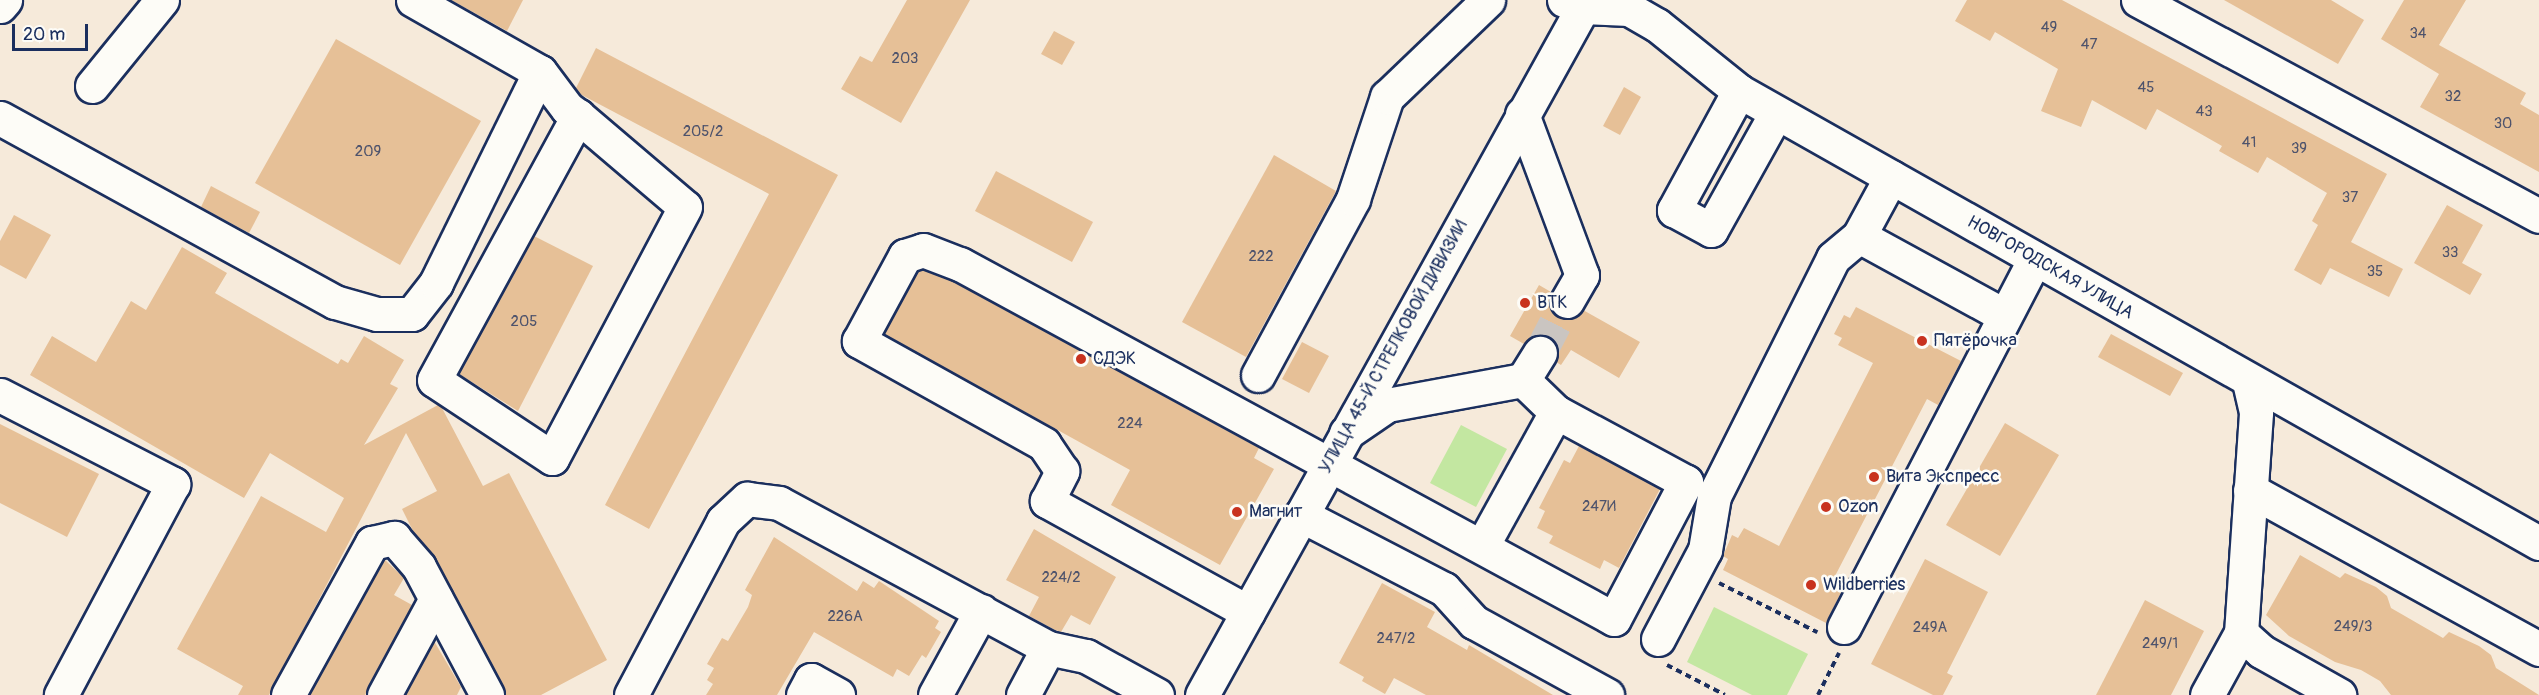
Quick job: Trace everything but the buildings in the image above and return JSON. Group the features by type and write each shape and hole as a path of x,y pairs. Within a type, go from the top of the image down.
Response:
{"street":[{"path":"0,6 5,0"},
{"path":"92,86 162,0"},
{"path":"414,0 540,72 578,117 685,207 552,458 434,380 578,117"},
{"path":"1258,375 1353,199 1387,97 1488,0"},
{"path":"2138,0 2539,216"},
{"name":"НОВГОРОДСКАЯ УЛИЦА","path":"1578,2 1629,9 1657,25 1739,91 2539,543"},
{"name":"УЛИЦА 45-Й СТРЕЛКОВОЙ ДИВИЗИИ","path":"1202,695 1522,114 1578,2"},
{"path":"0,118 335,302 377,314 412,314 436,283 540,72"},
{"path":"1739,91 1674,210 1712,230 1776,112"},
{"path":"1522,114 1582,275 1568,301"},
{"path":"1658,639 1705,550 1714,496 1833,258 1859,236 1890,177"},
{"path":"1859,236 2006,316"},
{"path":"1248,612 1047,501 1062,471 1044,444 859,341 905,256 923,250 960,264 1328,466 1482,546 1614,619 1686,482 1556,412 1523,380"},
{"path":"1836,636 2035,259"},
{"path":"1346,433 1387,405 1523,380 1540,353"},
{"path":"2207,695 2241,633 2256,412 2249,381"},
{"path":"0,395 173,484 61,695"},
{"path":"1482,546 1556,412"},
{"path":"2250,490 2539,649"},
{"path":"631,695 723,521 747,499 778,503 1048,648 1086,656 1157,695"},
{"path":"1301,515 1444,589 1474,622 1607,695"},
{"path":"288,695 372,543 394,538 419,567 483,692"},
{"path":"384,695 436,599"},
{"path":"935,695 981,611"},
{"path":"2241,633 2261,651 2339,695"},
{"path":"1023,695 1048,648"},
{"path":"803,695 811,680 838,695"}],"path":[{"path":"1695,570 1836,636 1818,695"},
{"path":"1658,639 1650,656 1725,695"}],"green space":[{"path":"1461,425 1507,449 1476,507 1430,483"},
{"path":"1714,607 1808,654 1787,695 1752,695 1687,662"}],"tunnel":[{"path":"1540,353 1567,301"}],"place":[{"name":"ВТК","path":"1525,303"},
{"name":"Пятёрочка","path":"1922,341"},
{"name":"СДЭК","path":"1081,359"},
{"name":"Вита Экспресс","path":"1874,477"},
{"name":"Ozon","path":"1826,507"},
{"name":"Магнит","path":"1237,512"},
{"name":"Wildberries","path":"1811,585"}]}
